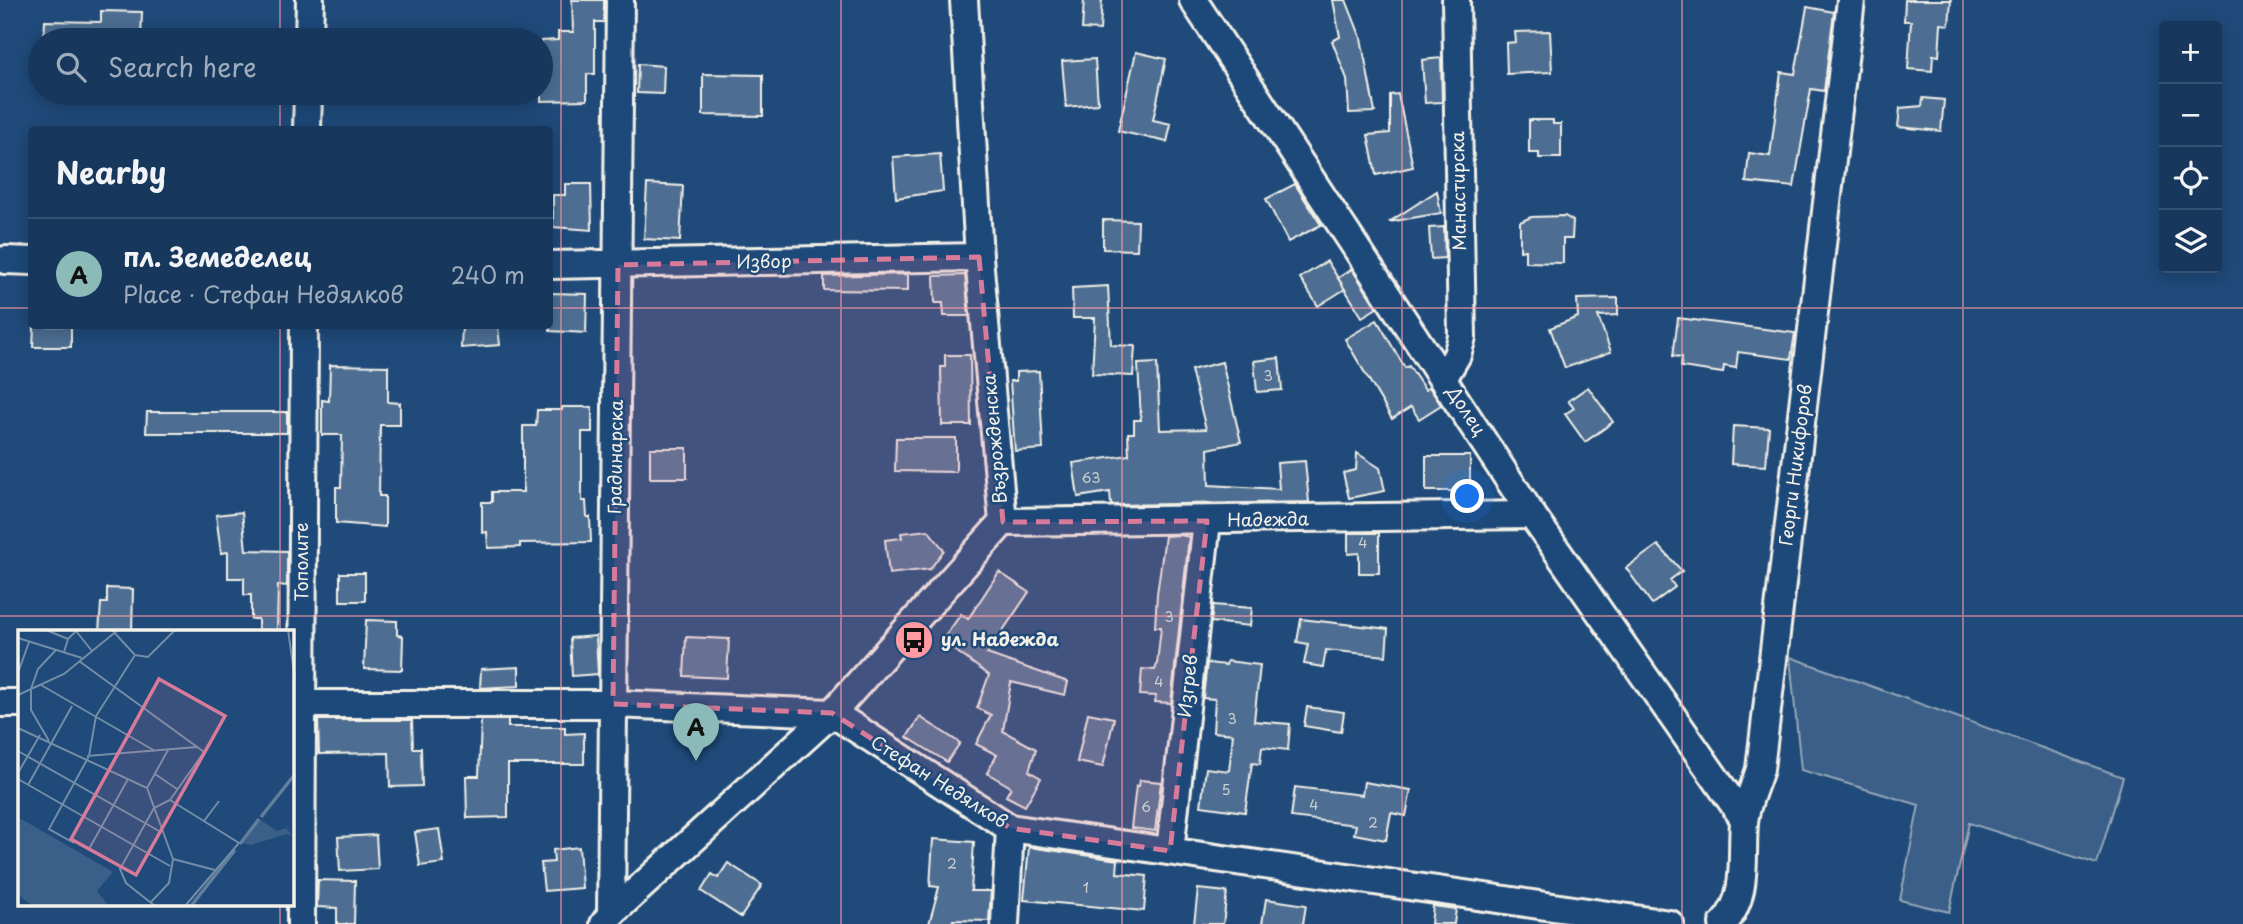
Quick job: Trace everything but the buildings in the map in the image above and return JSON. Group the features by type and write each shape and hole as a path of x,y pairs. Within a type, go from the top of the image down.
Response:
{"street":[{"path":"309,28 310,0"},
{"name":"Градинарска","path":"608,919 614,705 621,0"},
{"name":"Възрожденска","path":"608,919 832,713 1003,522 979,257 964,0"},
{"name":"Долец","path":"1193,0 1444,377 1532,515 1744,820"},
{"name":"Манастирска","path":"1444,377 1457,355 1462,337 1456,0"},
{"name":"Георги Никифоров","path":"1724,924 1732,915 1742,881 1744,820 1760,769 1851,0"},
{"path":"307,126 308,105"},
{"name":"Извор","path":"553,265 979,257"},
{"path":"5,260 28,261"},
{"name":"Тополите","path":"301,924 296,705 304,329"},
{"name":"Надежда","path":"1003,522 1207,522 1532,515"},
{"name":"Изгрев","path":"1170,851 1207,522"},
{"path":"0,703 18,704"},
{"path":"296,705 614,705 832,713"},
{"name":"Стефан Недялков","path":"832,713 1010,828 1671,924"},
{"path":"1005,924 1010,828"}],"highlighted area":[{"path":"979,257 1003,522 1207,521 1170,851 1010,828 832,713 613,704 618,265"}],"shaded area":[{"path":"1790,657 2123,777 2097,864 1969,823 1949,912 1900,900 1919,805 1801,770"}],"place":[{"name":"ул. Надежда","path":"914,640"},
{"name":"пл. Земеделец","path":"696,761"}]}
